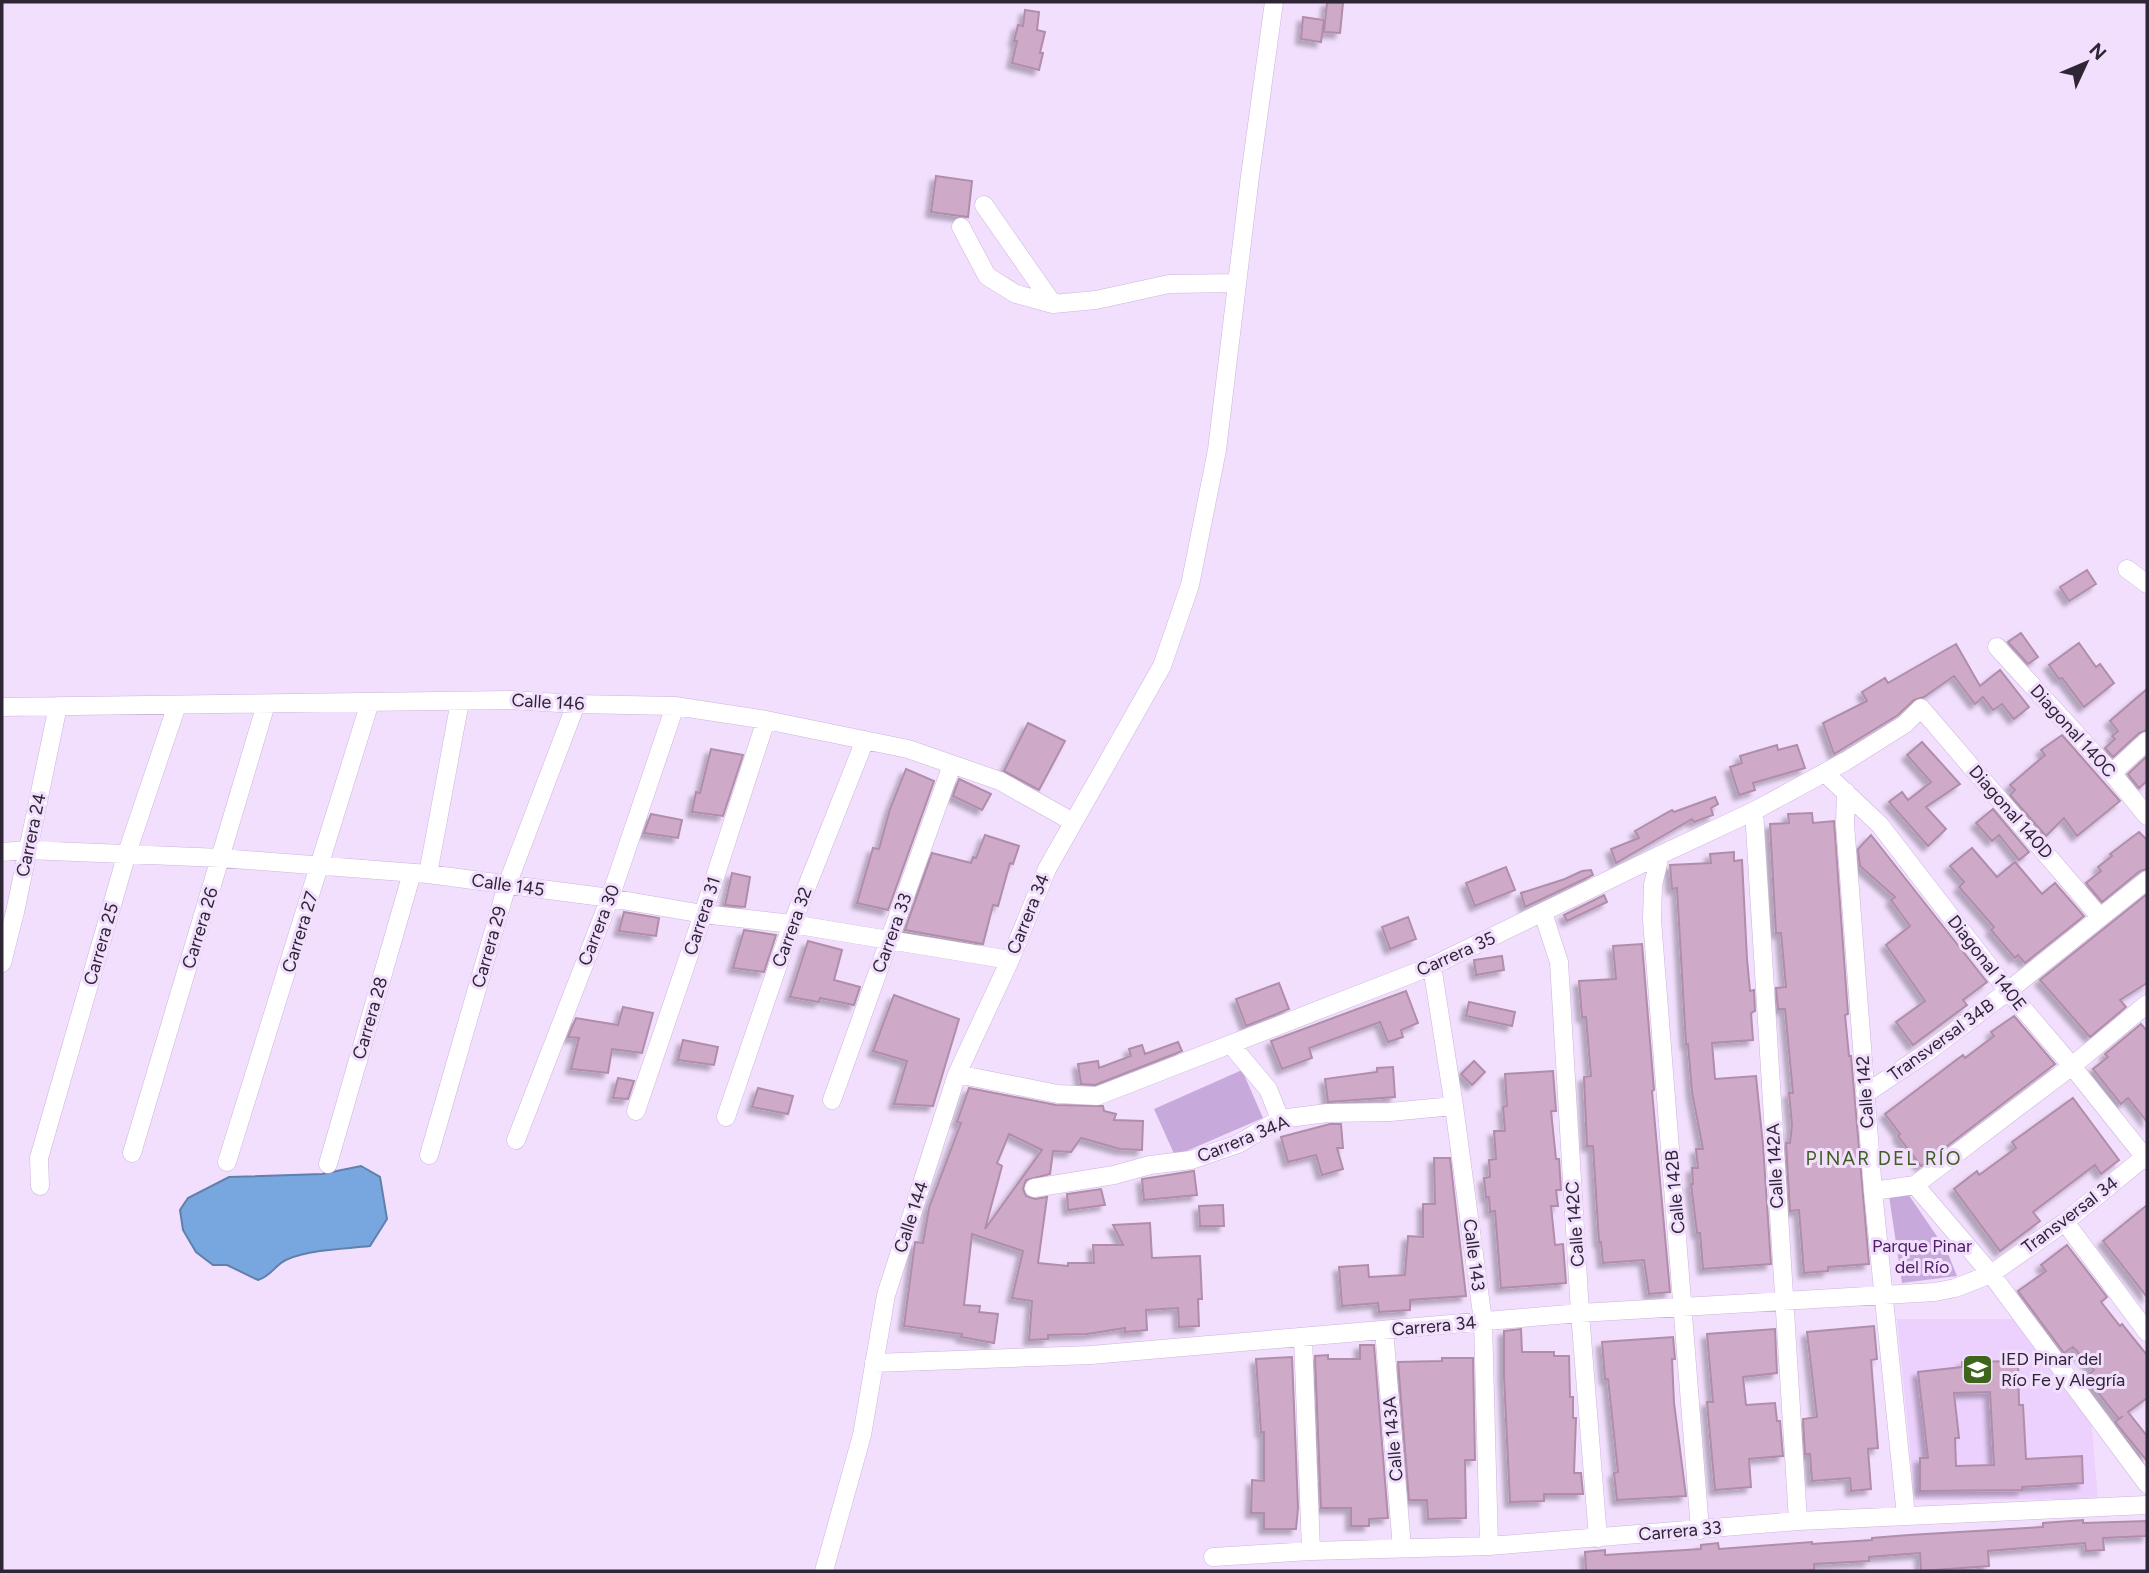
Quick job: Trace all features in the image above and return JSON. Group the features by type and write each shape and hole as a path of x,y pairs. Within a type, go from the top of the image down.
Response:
{"street":[{"name":"Carrera 34","path":"957,1074 1010,960 1047,869 1162,666 1190,585 1217,450 1274,2"},
{"path":"984,205 1053,304"},
{"path":"961,227 987,276 1016,294 1053,304 1096,300 1169,284 1237,283"},
{"path":"2127,569 2147,584"},
{"name":"Diagonal 140C","path":"1997,648 2112,773 2147,816"},
{"name":"Calle 146","path":"2,706 511,700 675,706 766,720 908,750 1000,781 1073,822"},
{"name":"Carrera 28","path":"328,1164 420,873 460,701"},
{"name":"Carrera 27","path":"227,1162 370,702"},
{"name":"Carrera 26","path":"132,1153 266,704"},
{"name":"Carrera 29","path":"429,1154 507,885 576,704"},
{"name":"Carrera 25","path":"40,1186 39,1158 127,853 177,705"},
{"name":"Carrera 24","path":"2,963 58,706"},
{"name":"Carrera 30","path":"516,1140 610,898 675,706"},
{"name":"Carrera 35","path":"957,1074 1059,1094 1097,1096 1432,966 1754,811 1825,773 1905,724 1922,708"},
{"name":"Diagonal 140D","path":"1922,708 2100,917"},
{"name":"Carrera 31","path":"635,1111 766,720"},
{"name":"Carrera 32","path":"726,1117 792,924 865,740"},
{"path":"2112,773 2147,741"},
{"name":"Carrera 33","path":"832,1100 952,765"},
{"name":"Diagonal 140E","path":"1825,773 1880,825 2008,991 2146,1157"},
{"name":"Calle 142","path":"1846,793 1845,824 1873,1191 1906,1516"},
{"name":"Calle 142A","path":"1754,811 1798,1521"},
{"name":"Calle 145","path":"2,852 27,850 127,853 420,873 610,898 703,914 792,924 1010,960"},
{"name":"Calle 142B","path":"1660,855 1653,885 1653,920 1700,1530"},
{"name":"Transversal 34B","path":"1865,1094 1926,1053 2008,991 2147,880"},
{"name":"Calle 142C","path":"1543,913 1559,962 1580,1313 1598,1538"},
{"name":"Calle 143","path":"1432,966 1483,1321 1489,1546"},
{"path":"1873,1191 1915,1185 2072,1066 2147,1004"},
{"path":"1231,1045 1268,1089 1280,1119"},
{"name":"Calle 144","path":"824,1571 862,1435 887,1295 957,1074"},
{"name":"Carrera 34A","path":"1034,1188 1114,1175 1150,1165 1191,1160 1238,1144 1280,1119 1327,1113 1390,1112 1454,1106"},
{"name":"Transversal 34","path":"1991,1273 2065,1222 2146,1157"},
{"path":"1915,1185 1991,1273 2147,1484"},
{"path":"2065,1222 2147,1332"},
{"name":"Carrera 34","path":"874,1363 1091,1355 1580,1313 1884,1296 1945,1290 1991,1273"},
{"name":"Calle 143A","path":"1384,1330 1402,1548"},
{"path":"1303,1337 1311,1550"},
{"name":"Carrera 33","path":"1213,1557 1311,1550 1489,1546 1798,1521 2147,1505"}],"shaded area":[{"name":"IED Pinar del Río Fe y Alegría","path":"1897,1319 2017,1319 2091,1418 2098,1499 1915,1500"}],"green space":[{"path":"1242,1070 1263,1118 1175,1156 1154,1109"},
{"name":"Parque Pinar del Río","path":"1906,1191 1947,1251 1957,1276 1902,1283 1889,1196"}],"water":[{"path":"361,1166 380,1177 387,1219 370,1246 318,1251 298,1256 284,1261 258,1280 227,1265 213,1265 196,1252 183,1230 180,1210 188,1198 229,1177 322,1174"}],"building":[{"path":"1327,2 1343,3 1340,33 1324,32"},
{"path":"1025,10 1039,12 1037,30 1045,32 1039,70 1012,63 1017,41 1014,41 1018,25 1023,26"},
{"path":"1303,17 1324,20 1321,42 1301,39"},
{"path":"936,176 972,181 968,217 931,212"},
{"path":"2087,570 2096,584 2069,601 2060,587"},
{"path":"2021,633 2038,657 2028,664 2008,642"},
{"path":"2079,643 2096,667 2100,664 2114,683 2084,707 2049,665"},
{"path":"1956,644 1980,686 2000,670 2029,707 2014,719 2002,704 1993,710 1983,697 1975,704 1954,676 1924,697 1914,700 1898,715 1834,754 1823,723 1867,701 1862,692 1885,678 1888,683"},
{"path":"2147,689 2147,730 2139,733 2113,757 2105,748 2115,739 2112,736 2118,731 2110,721"},
{"path":"1028,723 1065,741 1039,790 1004,771"},
{"path":"2062,735 2120,801 2077,836 2064,818 2046,836 2010,795 2015,790 2010,785 2045,755 2041,750"},
{"path":"1922,742 1960,784 1926,807 1946,829 1928,846 1889,802 1902,792 1908,800 1931,782 1907,755"},
{"path":"1777,745 1778,750 1797,745 1805,768 1753,783 1755,790 1739,795 1730,767 1742,763 1740,756"},
{"path":"711,749 743,755 723,816 692,812 696,792 700,793"},
{"path":"2147,756 2147,781 2139,788 2128,774"},
{"path":"906,769 934,781 888,910 857,903 873,848 879,849 890,809"},
{"path":"959,779 991,794 982,810 953,796"},
{"path":"1715,797 1718,804 1711,808 1713,815 1694,822 1692,819 1616,863 1611,849 1639,838 1635,831 1672,810 1674,812"},
{"path":"1993,809 2029,852 2019,860 1999,835 1992,841 1976,823"},
{"path":"1812,813 1813,823 1834,821 1848,1014 1845,1015 1869,1264 1828,1267 1828,1271 1804,1273 1799,1210 1790,1211 1786,1143 1790,1143 1792,1125 1789,1093 1793,1093 1785,1009 1778,1009 1776,988 1786,987 1781,933 1776,933 1770,824 1789,823 1788,814"},
{"path":"651,814 682,820 678,838 644,833"},
{"path":"2139,832 2147,840 2147,869 2140,871 2102,902 2086,883 2101,871 2098,867 2112,856 2110,854"},
{"path":"985,835 1019,846 1013,864 1010,863 998,906 993,905 983,944 905,930 932,853 971,863 973,857 976,858"},
{"path":"1871,835 1987,982 1963,1000 1967,1005 1913,1045 1896,1022 1925,1001 1886,945 1910,926 1891,900 1895,897 1860,866 1858,849"},
{"path":"1972,848 1997,877 2015,862 2042,894 2055,883 2084,916 2025,963 2018,955 2015,958 1991,930 1994,927 1959,887 1964,882 1950,866"},
{"path":"1734,852 1734,861 1742,860 1750,991 1754,990 1755,1011 1751,1013 1753,1040 1712,1043 1715,1079 1756,1076 1771,1264 1703,1269 1691,1184 1692,1168 1698,1168 1696,1149 1703,1149 1686,1044 1677,888 1672,889 1670,865 1711,863 1710,854"},
{"path":"1506,867 1515,890 1475,906 1466,883"},
{"path":"1591,870 1593,875 1525,907 1521,893"},
{"path":"732,873 750,877 745,907 725,905"},
{"path":"2147,894 2147,983 2120,1000 2126,1007 2090,1037 2040,980"},
{"path":"1604,895 1607,902 1567,921 1564,915"},
{"path":"624,912 659,918 656,936 619,931"},
{"path":"1408,917 1416,939 1390,949 1382,927"},
{"path":"744,930 776,935 764,972 733,968"},
{"path":"808,941 842,950 834,980 860,987 854,1005 820,998 819,1002 790,997"},
{"path":"1642,944 1670,1292 1649,1294 1644,1260 1603,1263 1599,1242 1593,1146 1587,1146 1584,1077 1591,1076 1586,1017 1582,1017 1579,981 1616,979 1613,946"},
{"path":"1502,956 1504,970 1476,975 1474,960"},
{"path":"1279,983 1289,1009 1246,1026 1236,999"},
{"path":"1406,991 1418,1023 1401,1030 1403,1037 1388,1042 1380,1022 1309,1048 1312,1058 1282,1069 1271,1041"},
{"path":"894,995 959,1019 933,1106 894,1104 907,1061 873,1051"},
{"path":"1469,1002 1515,1012 1512,1026 1466,1016"},
{"path":"623,1007 653,1013 642,1053 612,1049 608,1073 571,1069 579,1038 568,1037 576,1018 618,1025"},
{"path":"2014,1016 2055,1064 1921,1166 1885,1114 1963,1055 1965,1058 1994,1036 1991,1032"},
{"path":"2141,1024 2147,1031 2147,1122 2128,1098 2121,1104 2093,1069 2108,1057 2105,1054"},
{"path":"683,1040 718,1047 714,1065 678,1060"},
{"path":"1178,1042 1182,1051 1095,1085 1081,1084 1078,1064 1098,1061 1099,1068 1131,1056 1129,1049 1142,1045 1145,1054"},
{"path":"1474,1061 1485,1072 1472,1085 1461,1074"},
{"path":"1393,1067 1395,1097 1328,1102 1325,1079 1377,1072 1377,1068"},
{"path":"1553,1071 1556,1111 1551,1111 1561,1190 1556,1190 1558,1206 1551,1206 1555,1245 1563,1244 1566,1283 1501,1288 1495,1211 1490,1212 1484,1178 1490,1177 1489,1160 1496,1159 1494,1131 1505,1131 1505,1074"},
{"path":"618,1078 634,1081 628,1099 613,1098"},
{"path":"758,1088 793,1096 788,1114 752,1107"},
{"path":"969,1088 1056,1105 1103,1106 1104,1111 1116,1114 1114,1120 1143,1121 1142,1150 1120,1149 1081,1138 1071,1152 1053,1151 1050,1174 1026,1180 1023,1189 1026,1196 1035,1199 1047,1197 1038,1263 1068,1266 1068,1263 1094,1263 1093,1245 1123,1245 1113,1225 1150,1223 1152,1258 1200,1256 1202,1299 1198,1299 1199,1326 1179,1327 1178,1308 1146,1310 1147,1330 1125,1332 1125,1328 1087,1334 1048,1335 1048,1339 1029,1340 1032,1301 1012,1298 1023,1251 972,1234 964,1305 980,1306 979,1312 998,1314 994,1343 961,1337 962,1334 904,1326 915,1242 923,1243 929,1208 961,1123 957,1122","holes":["1009,1134 1042,1150 985,1229 1002,1166 997,1163"]},
{"path":"2073,1098 2119,1160 2101,1174 2095,1165 2033,1212 2040,1221 2000,1251 1954,1189 1977,1171 1979,1175 2016,1148 2012,1142"},
{"path":"1330,1124 1341,1124 1343,1148 1337,1148 1343,1169 1322,1175 1316,1155 1288,1162 1281,1137"},
{"path":"1434,1158 1450,1158 1466,1296 1410,1300 1410,1310 1379,1312 1378,1303 1342,1306 1339,1267 1368,1265 1369,1277 1405,1275 1408,1236 1423,1237 1423,1204 1435,1204"},
{"path":"1194,1171 1197,1195 1144,1200 1142,1179"},
{"path":"1101,1189 1105,1205 1068,1210 1067,1194"},
{"path":"1223,1205 1224,1226 1200,1226 1199,1206"},
{"path":"2147,1205 2147,1297 2103,1241"},
{"path":"2067,1245 2107,1297 2101,1302 2147,1355 2147,1398 2128,1412 2147,1436 2147,1461 2115,1422 2119,1419 2086,1377 2094,1370 2073,1347 2064,1353 2018,1291 2046,1271 2041,1265"},
{"path":"1874,1326 1877,1359 1871,1360 1878,1448 1868,1449 1871,1489 1851,1491 1850,1478 1812,1481 1810,1454 1805,1454 1803,1419 1817,1417 1807,1332"},
{"path":"1521,1329 1522,1352 1554,1352 1554,1356 1569,1356 1570,1397 1573,1397 1573,1418 1576,1418 1574,1473 1581,1473 1583,1494 1544,1494 1544,1501 1510,1502 1504,1331"},
{"path":"1775,1329 1777,1373 1743,1377 1746,1405 1775,1403 1777,1421 1780,1421 1783,1456 1749,1459 1751,1487 1715,1490 1707,1402 1713,1402 1707,1334"},
{"path":"1673,1337 1674,1403 1686,1496 1617,1500 1614,1473 1618,1472 1602,1342"},
{"path":"1360,1345 1374,1345 1388,1518 1369,1519 1369,1526 1351,1526 1351,1508 1321,1508 1315,1356 1328,1355 1328,1359 1360,1359"},
{"path":"1292,1357 1298,1508 1296,1529 1264,1529 1264,1513 1251,1513 1252,1480 1264,1481 1264,1432 1261,1432 1256,1359"},
{"path":"1442,1358 1473,1358 1475,1460 1465,1460 1466,1518 1428,1519 1427,1500 1409,1500 1398,1362 1442,1361"},
{"path":"2018,1361 2019,1405 2023,1405 2026,1459 2082,1456 2083,1483 2022,1487 2022,1490 1920,1491 1920,1458 1928,1458 1918,1372 1962,1367 1962,1362","holes":["1990,1392 1994,1465 1956,1466 1955,1438 1959,1438 1954,1393"]},
{"path":"2083,1520 2083,1523 2147,1521 2147,1536 2103,1538 2104,1550 2086,1551 2085,1543 1988,1551 1989,1566 1921,1571 1920,1553 1869,1557 1869,1561 1814,1564 1814,1570 1796,1571 1586,1571 1585,1552 1605,1550 1605,1555 1701,1549 1701,1545 1718,1543 1719,1549 1812,1544 2043,1527 2043,1523"}],"place":[{"name":"IED Pinar del Río Fe y Alegría","path":"1978,1369"}],"district":[{"name":"PINAR DEL RÍO","path":"1884,1158"}]}
